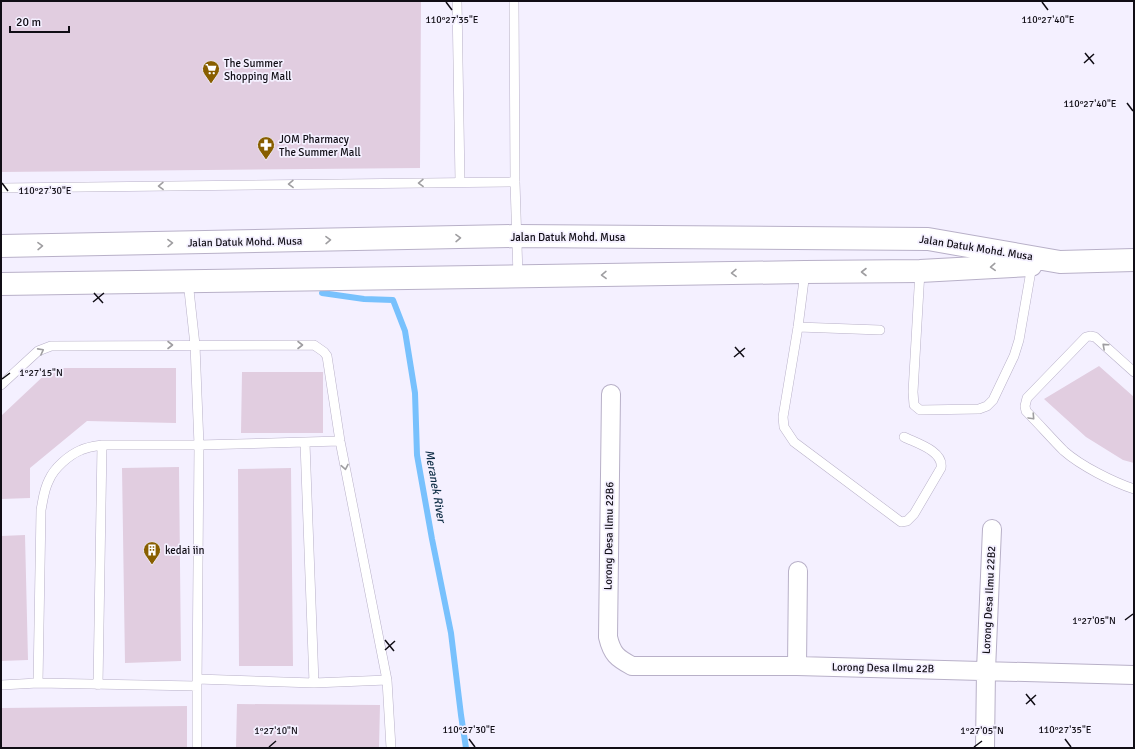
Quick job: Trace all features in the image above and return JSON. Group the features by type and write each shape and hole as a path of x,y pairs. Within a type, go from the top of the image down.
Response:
{"main road":[{"name":"Jalan Datuk Mohd. Musa","path":"1,246 516,236 928,239 1060,262"},
{"name":"Jalan Datuk Mohd. Musa","path":"1,284 805,272 920,272 1060,262 1134,260"}],"street":[{"name":"Lorong Desa Ilmu 22B6","path":"611,394 608,637 614,655 621,661 632,666"},
{"name":"Lorong Desa Ilmu 22B2","path":"985,748 986,670 992,529"},
{"path":"797,666 798,572"},
{"name":"Lorong Desa Ilmu 22B","path":"632,666 797,666 1134,675"}],"lane":[{"path":"457,1 460,182"},
{"path":"514,1 515,182 518,276"},
{"path":"1,188 515,182"},
{"path":"920,272 913,392 914,405 920,410 979,409 988,406 993,400 1014,356 1019,340 1032,265"},
{"path":"805,272 798,327 783,417 784,427 794,442 901,522 907,521 914,514 942,465 941,460 931,450 904,437"},
{"path":"188,281 195,345 199,445 197,683 198,748"},
{"path":"798,327 880,330"},
{"path":"1134,372 1095,337 1086,337 1027,398 1025,406 1026,411 1072,457 1114,481 1134,489"},
{"path":"1,385 31,357 51,346 314,345 318,347 327,356 340,441 387,680 391,748"},
{"path":"38,683 41,510 44,494 53,472 69,457 79,450 102,445 199,445 340,441"},
{"path":"305,443 314,683"},
{"path":"98,685 102,445"},
{"path":"1,685 38,683 98,685 314,683 387,680"}],"building":[{"name":"The Summer Shopping Mall","path":"1,1 421,1 420,168 1,172"},
{"path":"1099,366 1134,397 1134,463 1123,460 1086,437 1044,399"},
{"path":"52,368 176,368 176,423 87,421 30,468 30,498 1,499 1,416"},
{"path":"242,372 323,372 323,433 241,433"},
{"name":"kedai iin","path":"179,467 181,661 125,663 122,468"},
{"path":"291,468 293,666 239,666 238,469"},
{"path":"25,535 28,660 1,661 1,536"},
{"path":"237,704 380,705 379,748 236,748"},
{"path":"187,706 187,748 1,748 1,708"}],"waterway":[{"name":"Meranek River","path":"322,293 364,299 393,300 405,331 415,393 417,455 451,633 466,748"}],"place":[{"name":"The Summer Shopping Mall","path":"211,84"},
{"name":"JOM Pharmacy The Summer Mall","path":"266,160"},
{"name":"kedai iin","path":"152,565"}]}
